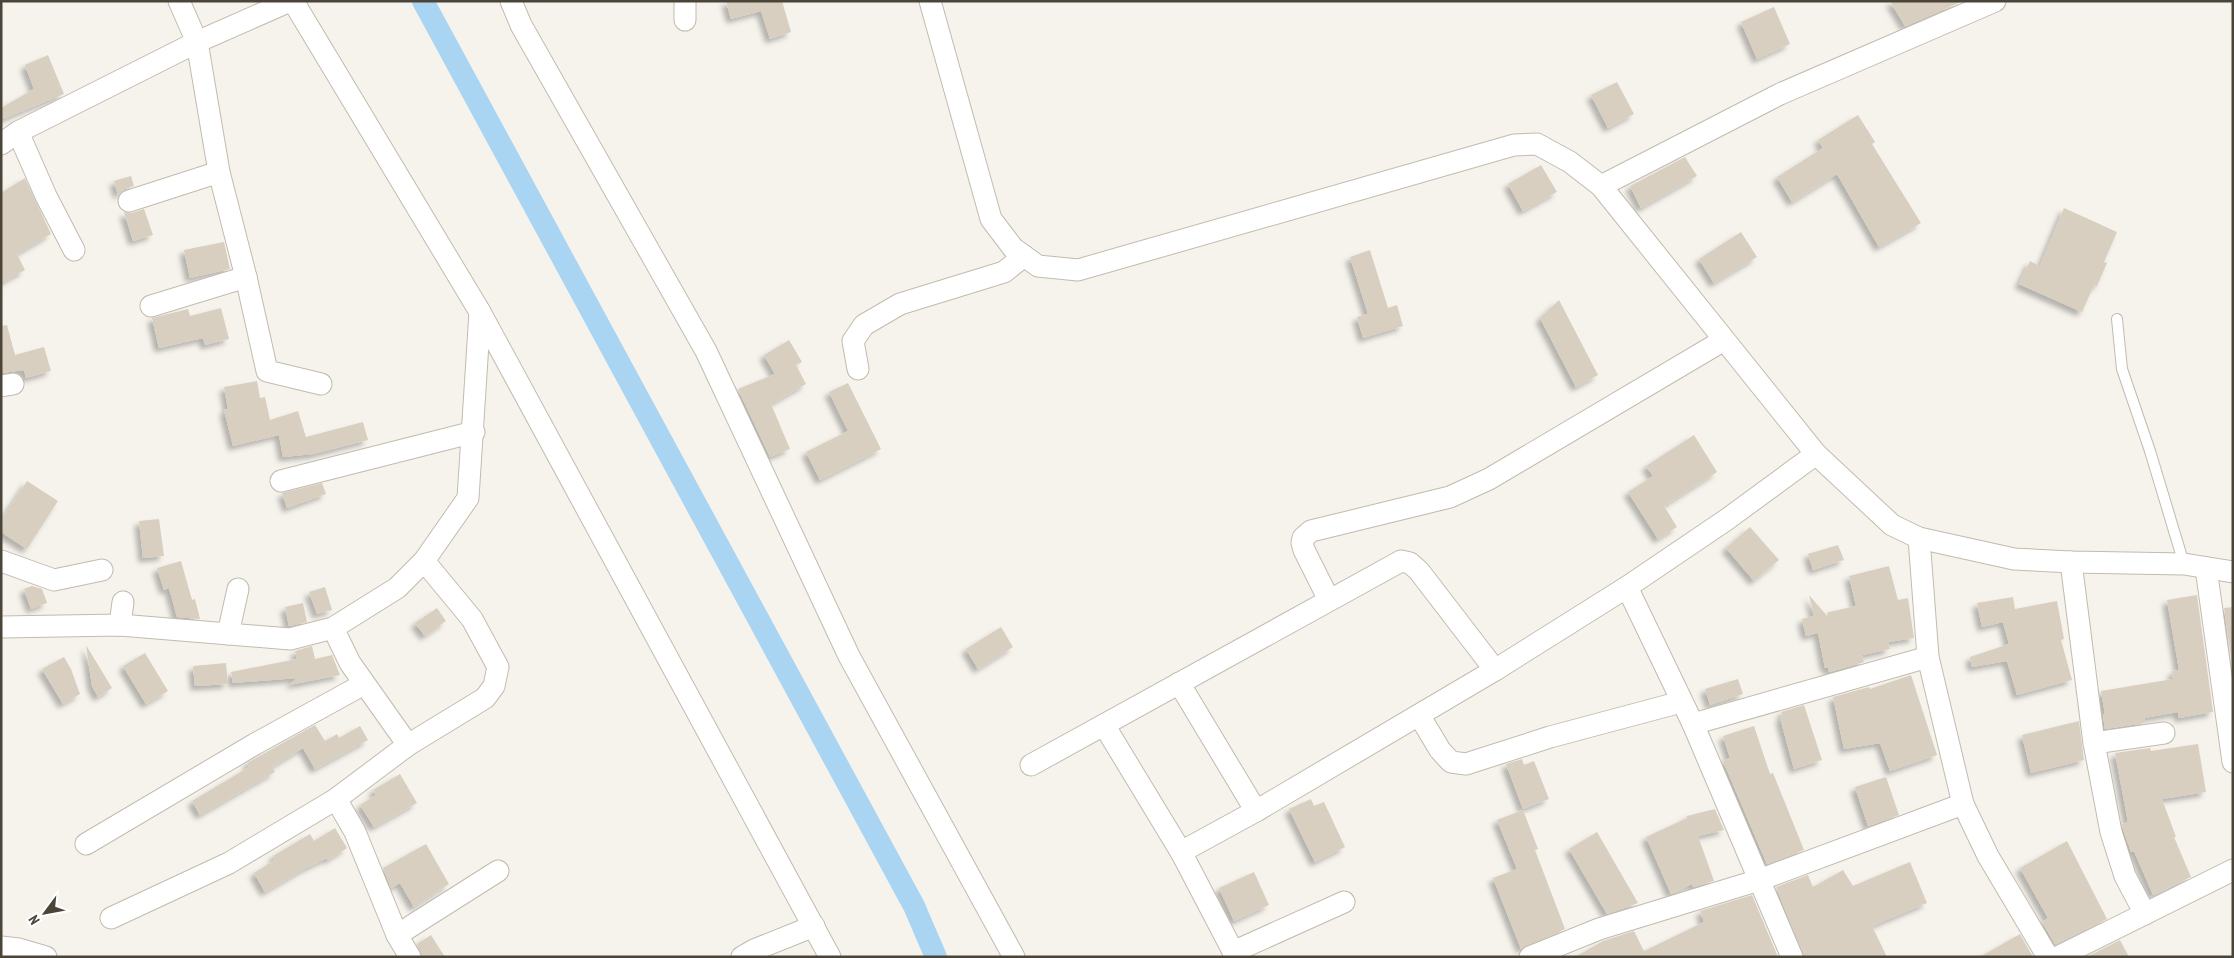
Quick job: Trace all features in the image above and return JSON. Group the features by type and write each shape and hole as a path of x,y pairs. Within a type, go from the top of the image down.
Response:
{"street":[{"path":"178,1 197,42 218,172 246,277 267,372 321,384"},
{"path":"1,144 18,132 197,42 291,1 480,312 830,957"},
{"path":"511,1 521,25 706,351 849,656 1014,957"},
{"path":"930,1 991,219 1013,248 1038,266 1078,270 1514,145 1537,144 1570,162 1601,186 1816,454 1892,525 1919,538 2014,559 2184,564 2233,572"},
{"path":"1601,186 1780,94 1995,1"},
{"path":"18,132 46,196 74,250"},
{"path":"129,201 218,172"},
{"path":"858,369 853,341 864,325 900,304 1004,272 1024,256"},
{"path":"150,306 246,277"},
{"path":"1,627 120,625 290,640 333,628 397,588 424,561 468,498 474,432 480,312"},
{"path":"1329,600 1304,550 1302,543 1306,534 1311,531 1450,497 1481,482 1724,340"},
{"path":"280,481 474,432"},
{"path":"1181,852 1419,715 1627,588 1726,520 1816,454"},
{"path":"1919,538 1928,657 1963,804 1988,856 2048,957"},
{"path":"1,560 54,580 102,570"},
{"path":"111,918 229,863 336,799 408,744 486,698 494,686 498,667 472,619 424,561"},
{"path":"1032,765 1401,562 1410,563 1419,570 1494,670"},
{"path":"2071,562 2094,743 2111,832 2125,876 2145,914"},
{"path":"2206,568 2233,762"},
{"path":"1627,588 1692,724 1792,957"},
{"path":"228,634 238,589"},
{"path":"120,625 123,602"},
{"path":"333,628 350,663 408,744"},
{"path":"1692,724 1928,657"},
{"path":"1180,683 1256,810"},
{"path":"86,844 255,744 364,684"},
{"path":"1419,715 1440,750 1451,762 1466,764 1550,737 1681,702"},
{"path":"1104,725 1181,852 1234,954 1344,902"},
{"path":"2094,743 2164,733"},
{"path":"336,799 355,832 404,946"},
{"path":"1530,957 1599,930 1759,880 1963,804"},
{"path":"2058,957 2233,870"},
{"path":"404,946 498,871"},
{"path":"404,946 462,911"},
{"path":"742,957 754,950 814,926"},
{"path":"1,947 19,949 46,957"}],"lane":[{"path":"2117,319 2122,369 2150,451 2184,564"}],"building":[{"path":"726,1 782,1 791,32 770,39 761,11 731,19"},
{"path":"1890,1 1963,1 1905,26"},
{"path":"1774,7 1790,44 1757,59 1741,22"},
{"path":"48,55 64,94 3,119 1,108 34,89 25,65"},
{"path":"1617,82 1634,114 1608,128 1591,95"},
{"path":"1858,115 1875,142 1872,144 1921,223 1879,247 1837,174 1792,202 1777,177 1823,148 1818,140"},
{"path":"1685,157 1697,176 1641,208 1630,186"},
{"path":"1541,165 1557,192 1523,211 1508,184"},
{"path":"131,176 134,186 125,189 118,195 114,181"},
{"path":"25,178 51,234 17,254 25,270 1,283 1,193"},
{"path":"2064,208 2117,232 2104,262 2107,263 2097,286 2094,285 2082,312 2019,284 2030,261 2040,266"},
{"path":"144,209 153,235 133,241 124,212 132,213"},
{"path":"1741,232 1757,257 1714,283 1699,259"},
{"path":"224,242 230,269 190,278 184,250"},
{"path":"1370,250 1388,308 1397,305 1403,326 1363,338 1357,317 1368,314 1350,257"},
{"path":"1559,300 1598,375 1576,387 1540,318"},
{"path":"221,308 229,339 205,345 203,338 159,348 152,318 188,309 190,316"},
{"path":"7,325 15,355 44,347 51,371 26,378 24,370 1,373 1,326"},
{"path":"789,340 802,362 796,365 806,384 771,404 790,449 770,457 738,389 775,374 764,355"},
{"path":"257,381 260,398 265,397 270,420 298,411 306,437 363,422 368,440 313,454 283,457 279,435 233,446 224,410 228,409 224,387"},
{"path":"848,383 881,449 820,480 806,452 848,431 829,392"},
{"path":"1694,435 1717,472 1664,506 1677,527 1658,539 1628,492 1653,476 1646,466"},
{"path":"27,481 58,501 27,549 1,532 1,521"},
{"path":"322,483 326,494 287,508 282,493"},
{"path":"159,519 164,556 143,558 139,521"},
{"path":"1750,527 1779,560 1754,581 1726,548"},
{"path":"1838,545 1844,560 1813,570 1808,554"},
{"path":"181,561 192,600 195,599 200,619 177,617 169,588 164,590 157,568"},
{"path":"1889,566 1898,600 1908,598 1914,638 1888,642 1890,649 1862,655 1864,662 1829,672 1828,667 1825,668 1818,633 1806,636 1802,619 1814,616 1809,595 1828,617 1827,613 1829,612 1856,606 1849,576"},
{"path":"32,586 42,589 47,603 31,609 24,589"},
{"path":"325,587 332,610 317,614 309,592"},
{"path":"2197,595 2213,712 2179,718 2178,712 2144,718 2145,723 2105,729 2103,715 2105,714 2101,691 2173,679 2172,671 2179,670 2167,600"},
{"path":"2013,597 2015,609 2057,601 2064,639 2061,640 2072,680 2017,695 2007,661 1972,667 1970,657 2009,644 2003,622 1982,627 1977,603"},
{"path":"303,603 307,622 289,626 285,607"},
{"path":"2233,607 2233,670 2224,608"},
{"path":"437,608 446,621 425,636 415,623"},
{"path":"1001,627 1013,647 978,669 966,649"},
{"path":"86,645 112,688 98,697 92,686"},
{"path":"312,646 315,659 332,655 340,675 289,685 297,678 233,683 231,672 297,659 295,651"},
{"path":"145,653 168,691 146,704 123,666"},
{"path":"64,657 71,669 80,694 63,704 42,669"},
{"path":"226,663 228,684 195,686 193,666"},
{"path":"1911,675 1937,755 1890,771 1880,743 1844,749 1833,697 1869,687 1870,689"},
{"path":"1738,679 1743,694 1710,705 1705,689"},
{"path":"1804,705 1822,760 1794,769 1780,718 1783,717 1781,712"},
{"path":"2079,721 2084,760 2031,773 2022,735"},
{"path":"315,725 325,741 337,734 339,738 360,726 368,740 315,769 303,748 272,767 275,772 200,815 192,801 249,767 247,763"},
{"path":"1754,726 1770,774 1773,773 1804,850 1767,864 1723,761 1730,758 1723,736"},
{"path":"2198,744 2206,792 2162,799 2176,837 2174,837 2191,877 2153,895 2134,851 2131,852 2123,829 2122,824 2128,822 2115,753 2150,748 2151,751"},
{"path":"1522,759 1524,765 1534,761 1549,799 1523,809 1506,764"},
{"path":"400,774 417,803 374,827 360,805 376,795 373,790"},
{"path":"1886,777 1899,815 1868,826 1855,787"},
{"path":"1311,799 1314,806 1324,802 1345,847 1315,862 1289,809"},
{"path":"1715,809 1724,830 1698,836 1714,881 1693,887 1692,884 1671,894 1646,837 1687,818 1687,816"},
{"path":"1523,810 1538,849 1535,850 1565,929 1521,949 1493,878 1517,869 1497,820"},
{"path":"335,828 347,848 328,860 327,858 304,869 265,892 254,873 275,860 273,856 310,834 314,841"},
{"path":"1597,832 1638,903 1607,914 1569,849"},
{"path":"2067,841 2107,919 2055,944 2042,922 2048,918 2020,868"},
{"path":"426,844 449,884 414,907 400,883 391,888 383,868"},
{"path":"1910,862 1927,903 1872,926 1887,957 1804,957 1776,887 1808,875 1813,887 1843,870 1853,886"},
{"path":"1254,872 1269,905 1234,921 1219,888"},
{"path":"1752,895 1778,957 1575,957 1603,941 1634,931 1644,951 1704,922 1700,911"},
{"path":"2020,934 2033,957 1980,957"},
{"path":"431,935 445,957 422,957 417,944"},
{"path":"2120,940 2129,957 2087,957"}],"waterway":[{"path":"423,1 914,906 936,957"}]}
